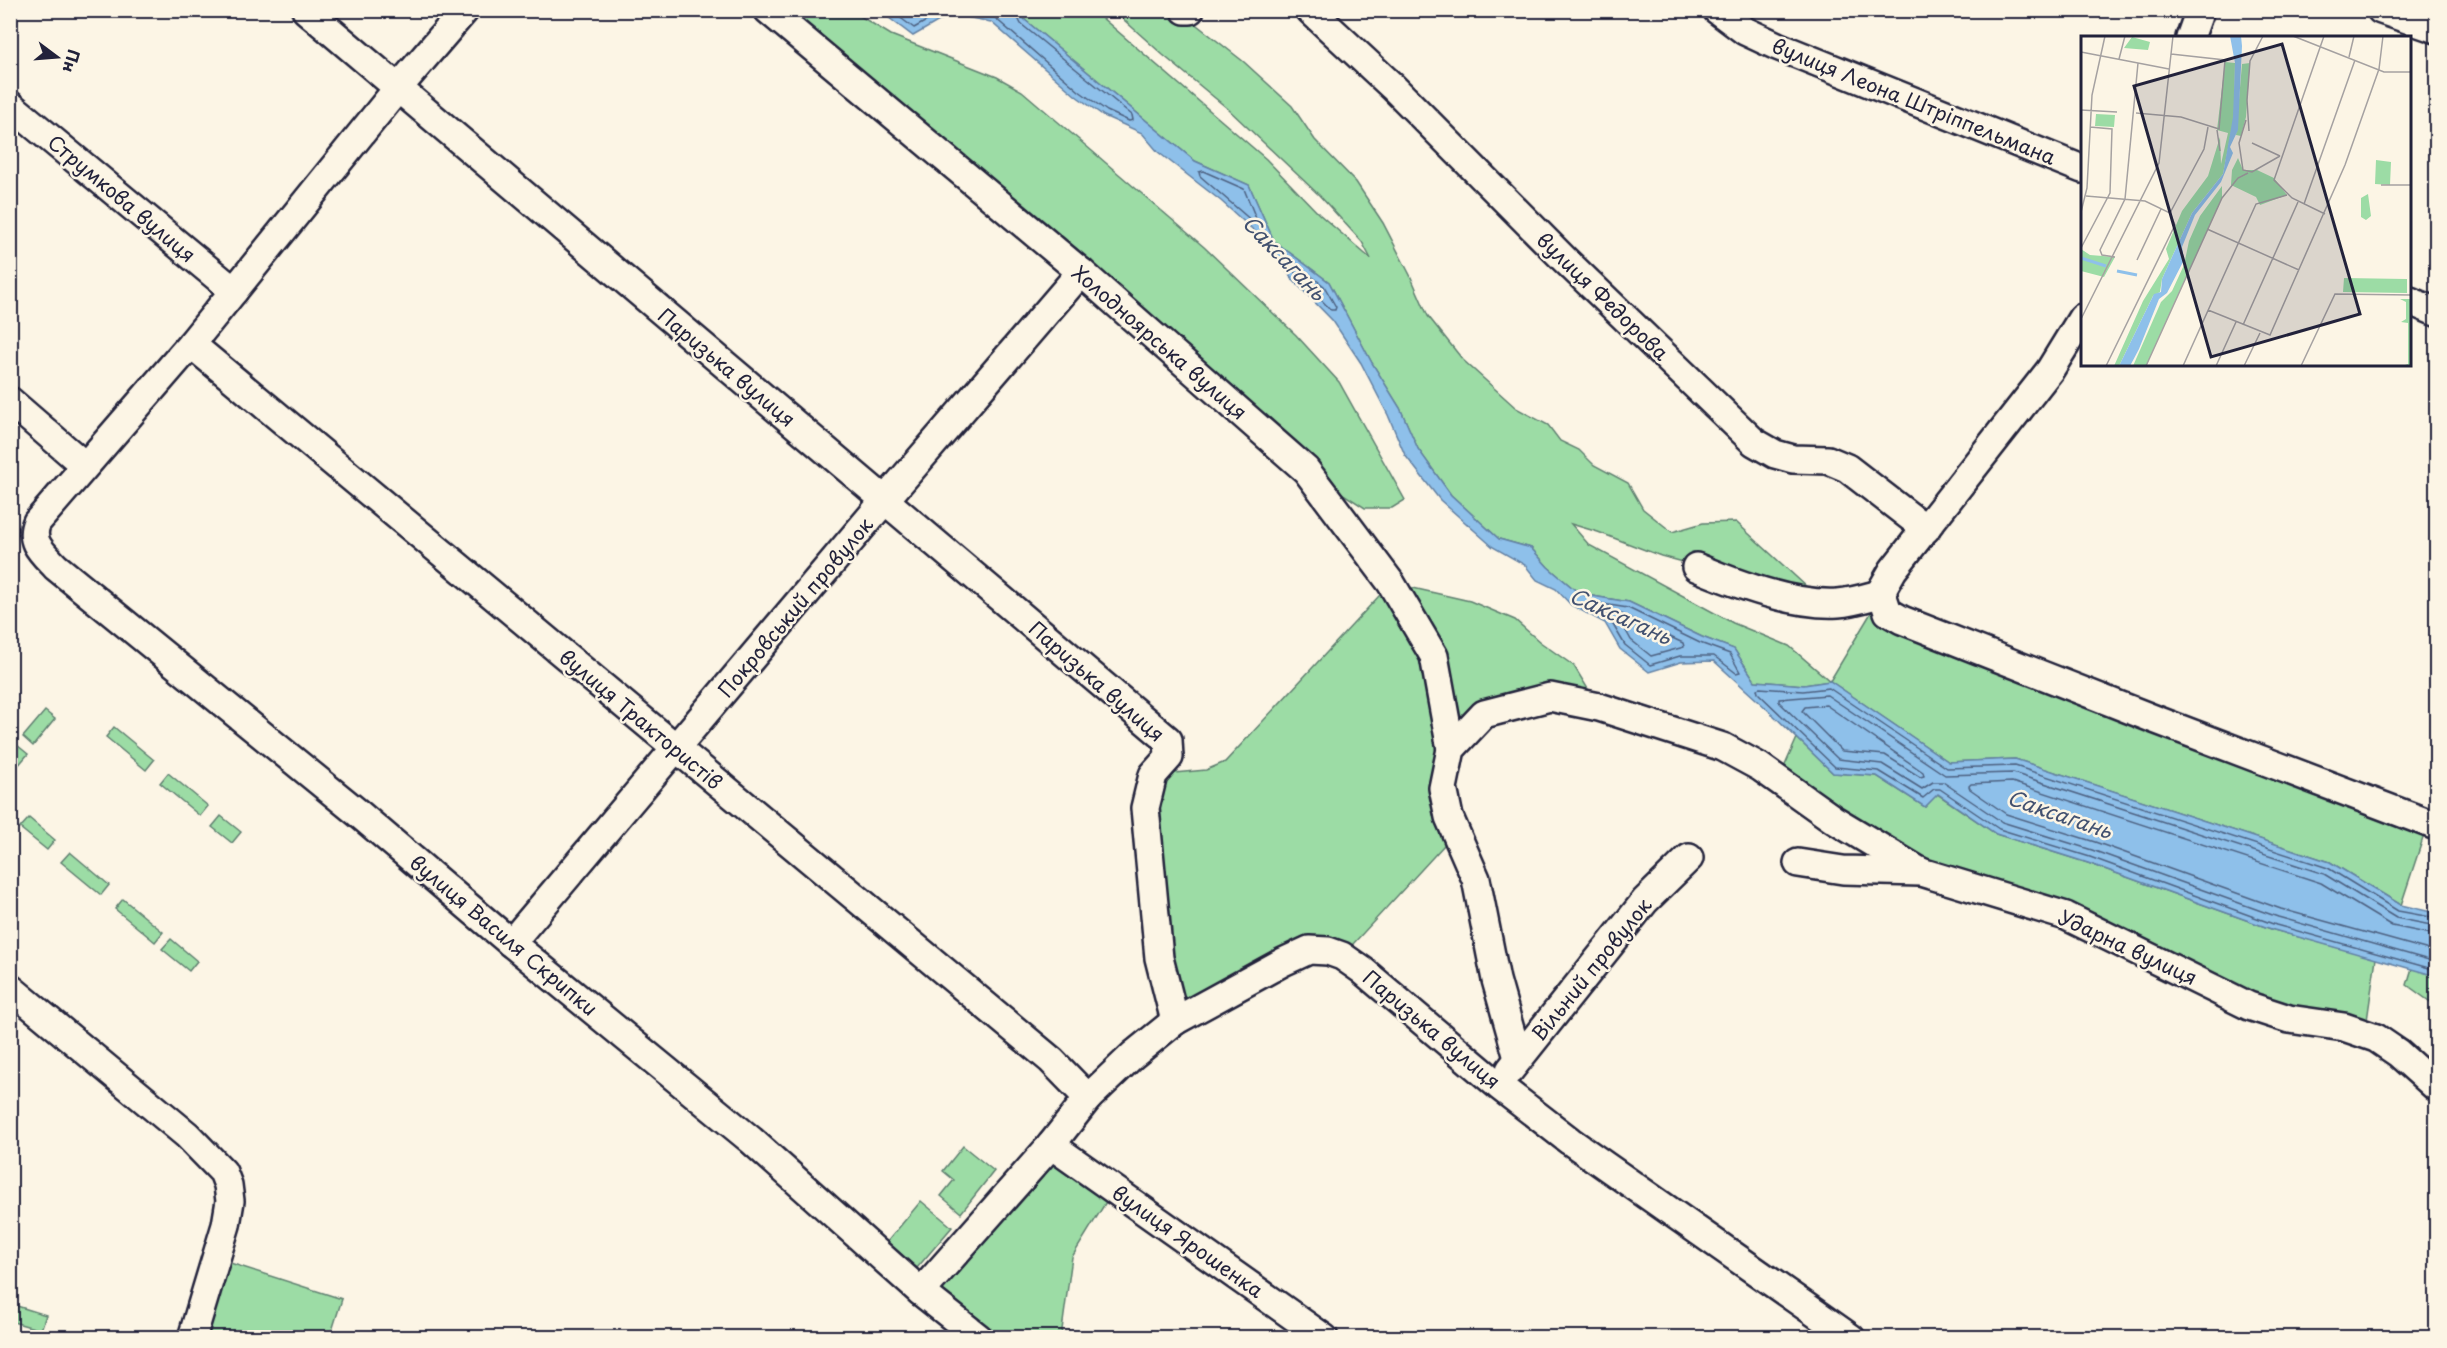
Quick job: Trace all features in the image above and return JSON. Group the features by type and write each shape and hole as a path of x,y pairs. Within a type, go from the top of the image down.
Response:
{"street":[{"name":"Паризька вулиця","path":"306,10 1168,740 1169,757 1153,776 1144,808 1159,958 1175,1021 1309,950 1328,951 1342,956 1362,970 1499,1086 1570,1141 1851,1338"},
{"path":"10,401 84,465 191,344 398,88 465,10"},
{"name":"Холодноярська вулиця","path":"768,10 1081,272 1306,470 1391,583 1434,656 1452,749"},
{"path":"1185,10 1190,10"},
{"name":"вулиця Федорова","path":"1310,10 1393,87 1564,259 1754,442 1793,459 1828,460 1847,468 1926,529"},
{"name":"вулиця Леона Штріппельмана","path":"1717,10 1745,31 1777,46 2081,169"},
{"path":"2191,36 2200,10"},
{"path":"2381,10 2436,29"},
{"name":"Струмкова вулиця","path":"10,105 234,291"},
{"name":"Покровський провулок","path":"511,943 884,501 1081,272"},
{"path":"2411,302 2436,312"},
{"path":"2081,320 2050,370 1893,570 1881,591 1888,612 1902,620 2154,719 2436,826"},
{"name":"вулиця Трактористів","path":"191,344 1051,1060 1088,1098"},
{"name":"вулиця Василя Скрипки","path":"84,465 37,522 32,532 37,547 56,567 358,813 511,943 751,1140 921,1292 979,1338"},
{"path":"1696,567 1754,590 1808,601 1838,603 1883,592"},
{"path":"1518,1058 1496,980 1476,879 1449,817 1443,788 1452,749 1484,714 1550,697 1599,707 1723,747 1744,758 1833,819 1921,872"},
{"name":"Вільний провулок","path":"1499,1086 1518,1058 1645,901 1689,858"},
{"name":"Ударна вулиця","path":"1798,863 1844,870 1921,872 2066,916 2249,1006 2289,1019 2344,1027 2365,1034 2398,1053 2436,1087"},
{"path":"10,988 187,1134 223,1172 228,1185 230,1201 226,1224 192,1338"},
{"path":"921,1292 1051,1145 1088,1098 1133,1055 1175,1021"},
{"name":"вулиця Ярошенка","path":"1051,1145 1324,1338"}],"green space":[{"path":"768,11 852,11 891,35 997,77 1022,91 1204,247 1296,335 1339,382 1405,500 1392,508 1365,508 1306,470"},
{"path":"1019,11 1094,11 1266,159 1319,214 1371,259 1362,242 1319,195 1227,108 1114,11 1179,11 1244,62 1292,106 1315,140 1356,182 1383,223 1428,316 1463,360 1516,408 1548,425 1560,441 1579,450 1594,465 1628,483 1643,509 1672,532 1703,523 1736,522 1820,599 1661,556 1571,524 1589,545 1733,623 1789,646 1830,681 1804,685 1755,681 1734,649 1702,637 1629,602 1580,594 1548,567 1531,548 1499,539 1451,495 1418,449 1400,408 1372,363 1329,282 1274,241 1249,185 1195,161 1025,20"},
{"path":"1391,583 1470,601 1515,620 1540,642 1574,666 1599,707 1484,714 1451,749 1456,832 1342,956 1328,951 1175,1021 1153,775 1206,770 1225,762"},
{"path":"1883,593 1888,612 2428,823 2401,905 2330,862 2015,759 1949,762 1830,681"},
{"path":"45,711 55,719 33,746 23,737"},
{"path":"114,727 154,760 146,770 106,737"},
{"path":"1797,738 1833,773 1877,776 1925,807 1937,794 1996,834 2088,863 2274,930 2376,958 2365,1034 2289,1019 2066,916 1921,872 1778,781"},
{"path":"17,745 28,754 11,774 11,754"},
{"path":"168,773 208,806 200,816 160,783"},
{"path":"221,816 241,832 232,843 212,827"},
{"path":"29,818 55,840 47,850 20,828"},
{"path":"70,852 109,885 101,895 61,862"},
{"path":"123,899 163,932 155,942 115,909"},
{"path":"171,939 197,961 189,971 162,949"},
{"path":"2412,968 2436,976 2436,1006 2407,985"},
{"path":"1051,1145 1114,1189 1072,1257 1061,1337 979,1337 921,1292"},
{"path":"963,1146 994,1171 961,1213 941,1196 954,1180 943,1171"},
{"path":"921,1201 952,1227 917,1268 887,1242"},
{"path":"227,1262 342,1299 330,1337 203,1338"},
{"path":"17,1306 46,1315 41,1330 13,1322"}],"water":[{"name":"Саксагань","path":"880,11 1019,11 1025,20 1195,161 1249,185 1274,241 1329,282 1372,363 1400,408 1418,449 1451,495 1499,539 1531,548 1548,567 1580,594 1629,602 1702,637 1734,649 1755,681 1804,685 1830,681 1949,762 2015,759 2330,862 2401,905 2436,913 2436,976 2274,930 2088,863 1996,834 1938,794 1925,807 1877,776 1833,773 1714,661 1681,662 1649,672 1620,649 1605,623 1571,605 1556,589 1537,580 1525,565 1493,547 1440,500 1405,455 1388,415 1361,363 1333,321 1293,280 1270,245 1221,201 1158,152 1142,133 1104,116 1076,96 991,22 951,14 913,36"}]}
